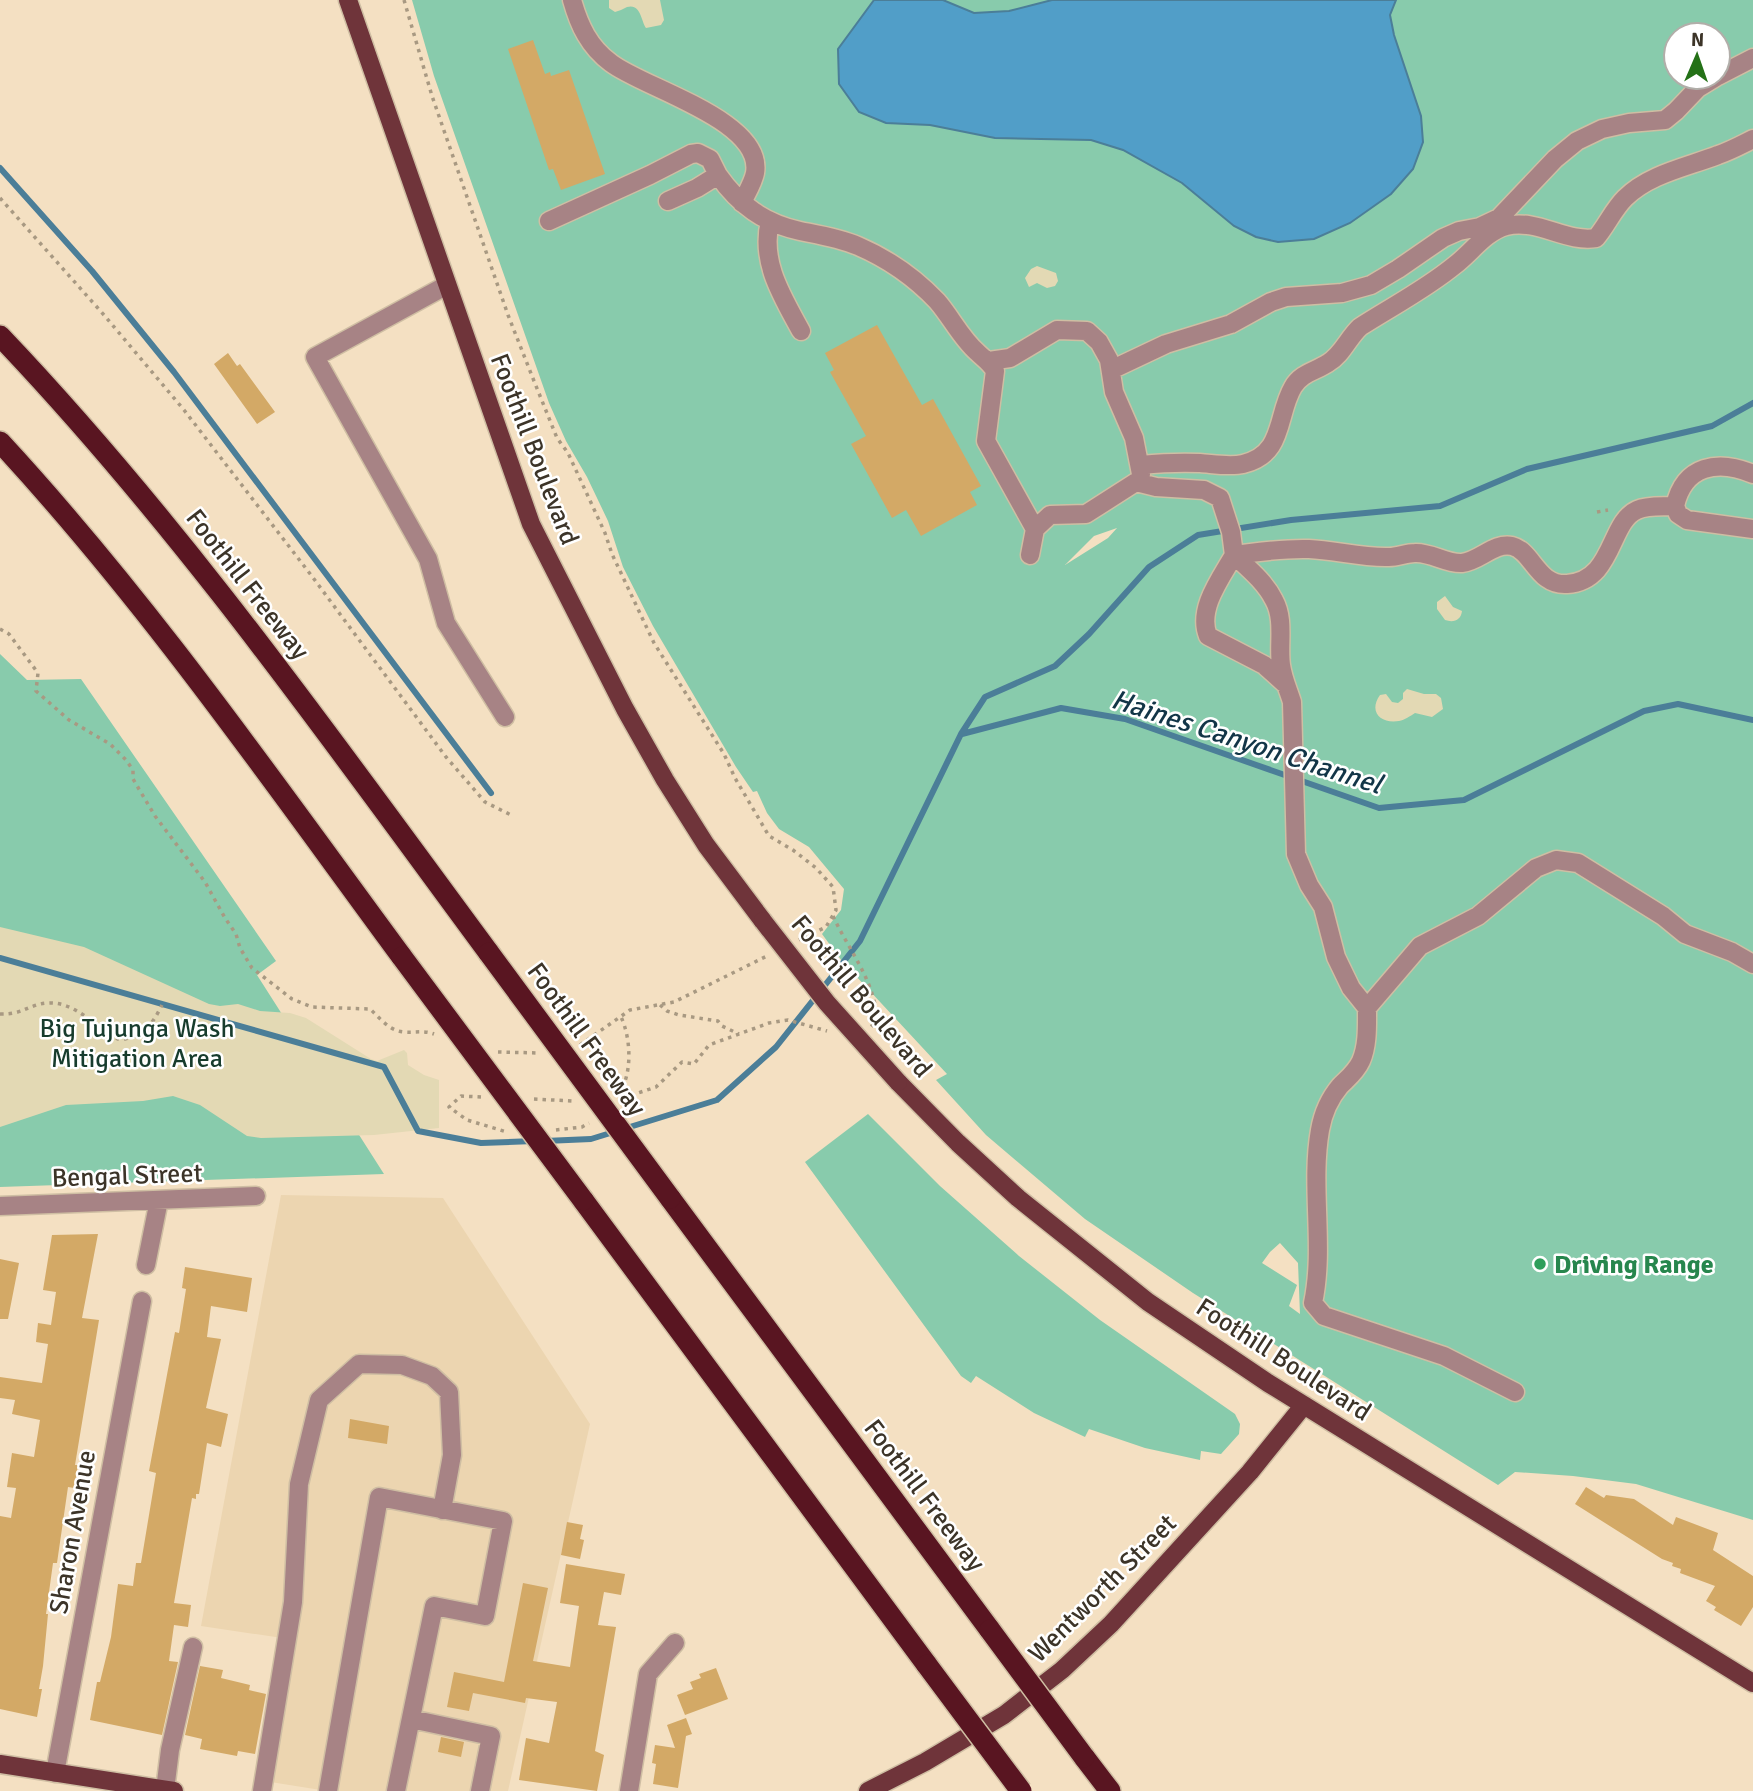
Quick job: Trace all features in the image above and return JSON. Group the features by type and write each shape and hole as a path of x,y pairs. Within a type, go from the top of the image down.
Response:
{"highway":[{"name":"Foothill Freeway","path":"0,336 104,452 246,625 1110,1791"},
{"path":"0,442 121,582 173,648 1021,1791"}],"main road":[{"name":"Foothill Boulevard","path":"348,0 531,524 625,709 706,845 827,1003 898,1082 958,1143 1080,1250 1147,1302 1268,1383 1753,1683"},
{"name":"Wentworth Street","path":"868,1791 925,1762 1004,1716 1062,1670 1111,1624 1250,1472 1304,1405"},
{"path":"0,1764 170,1790"}],"street":[{"path":"572,0 580,28 610,63 706,110 746,144 751,152 755,173 742,204"},
{"path":"1732,68 1753,58"},
{"path":"1111,370 1166,344 1231,324 1271,302 1286,297 1342,293 1371,285 1443,238 1499,218 1555,159 1577,141 1602,129 1629,123 1665,120 1695,91"},
{"path":"1030,555 1035,529 1050,515 1086,514 1138,473 1172,462 1236,465 1252,461 1267,452 1276,440 1288,397 1303,376 1328,364 1338,356 1360,327 1456,265 1487,236 1505,226 1516,225 1545,229 1583,240 1596,238 1612,212 1640,186 1662,174 1722,154 1753,139"},
{"path":"549,221 698,153 710,159 718,175 754,214 798,231 850,243 899,268 936,300 995,371 986,441 1035,529"},
{"path":"668,201 718,175"},
{"path":"771,221 767,234 772,274 801,331"},
{"path":"447,285 315,357 428,559 446,623 506,717"},
{"path":"989,361 1010,358 1057,331 1087,331 1099,342 1109,360 1114,392 1134,438 1138,473 1156,487 1212,493 1220,498 1229,525 1234,555 1211,598 1204,628 1208,636 1264,666 1284,682"},
{"path":"1753,474 1741,468 1720,465 1702,469 1683,483 1675,506 1678,514 1687,520 1753,529"},
{"path":"1234,555 1308,549 1390,557 1415,553 1461,563 1478,559 1495,548 1511,546 1521,551 1539,573 1556,583 1567,584 1589,577 1600,568 1627,519 1635,511 1675,506"},
{"path":"1234,555 1253,572 1276,603 1281,630 1280,662 1292,702 1296,854 1323,907 1336,957 1351,988 1367,1008"},
{"path":"1515,1392 1444,1356 1324,1316 1313,1303 1318,1267 1316,1200 1320,1130 1326,1104 1354,1073 1361,1061 1366,1043 1367,1008 1420,946 1478,916 1536,868 1556,860 1578,863 1663,916 1685,934 1732,952 1753,964"},
{"name":"Bengal Street","path":"0,1206 256,1196"},
{"path":"146,1265 159,1200"},
{"name":"Sharon Avenue","path":"55,1773 142,1301"},
{"path":"262,1791 293,1602 299,1484 319,1400 359,1364 402,1365 432,1376 449,1392 452,1455 442,1510"},
{"path":"328,1791 379,1497 503,1521 485,1616 434,1606 396,1791"},
{"path":"629,1791 648,1674 675,1643"},
{"path":"170,1790 170,1749 193,1647"},
{"path":"411,1719 491,1736 480,1791"}],"path":[{"path":"0,198 184,410 446,757 485,802 511,815"},
{"path":"832,916 858,961 876,1003 877,1019 868,1030"},
{"path":"0,1014 19,1014 50,1002 91,1019 120,1040 146,1032 154,1023 162,1004"},
{"path":"660,1004 667,1011 679,1015 718,1021 722,1026 739,1034"},
{"path":"621,1017 627,1030 627,1073 622,1090 613,1102 656,1087 682,1062 694,1063 709,1045 769,1023 788,1020 838,1032"},
{"path":"486,1097 461,1096 449,1107 467,1119 516,1134"},
{"path":"523,1099 574,1101"},
{"path":"553,1130 582,1127 595,1120"}],"shaded area":[{"path":"281,1195 443,1198 590,1424 508,1791 327,1791 258,1780 289,1639 201,1626"}],"green space":[{"path":"412,0 1753,0 1753,1520 1636,1484 1515,1472 1498,1485 1193,1293 1085,1219 986,1135 936,1080 947,1074 842,961 822,934 841,910 844,889 809,847 779,829 767,813 757,791 753,792 736,767 653,626 623,567 608,521 549,403 434,76","holes":["1117,528 1108,538 1065,565 1094,536","1280,1243 1298,1263 1300,1314 1289,1306 1297,1285 1262,1263"]},
{"name":"Big Tujunga Wash Mitigation Area","path":"0,654 27,680 81,679 276,961 257,975 384,1174 0,1187"},
{"path":"868,1114 940,1186 1019,1256 1100,1320 1235,1414 1240,1424 1239,1434 1221,1454 1201,1451 1200,1460 1145,1448 1089,1429 1085,1437 1034,1413 976,1376 971,1383 961,1376 805,1162"}],"sand":[{"path":"609,0 660,0 664,20 661,25 646,28 638,10 632,6 615,12 609,8"},
{"path":"1037,266 1056,273 1058,281 1055,286 1047,288 1037,283 1029,287 1025,278 1031,269"},
{"path":"1445,596 1453,607 1462,611 1456,620 1445,620 1437,609 1437,602"},
{"path":"1407,689 1436,694 1441,698 1443,709 1432,717 1415,713 1399,721 1387,721 1378,716 1375,707 1380,695 1386,694 1392,702 1398,703"},
{"path":"0,927 84,947 209,1004 238,1004 260,1011 290,1013 306,1018 377,1061 404,1050 407,1053 408,1065 439,1080 439,1128 374,1135 261,1138 247,1136 200,1105 173,1096 143,1101 66,1105 0,1127"}],"water":[{"path":"874,0 943,0 974,13 1009,11 1052,0 1396,0 1390,15 1421,116 1423,142 1413,169 1391,194 1350,223 1314,239 1278,242 1256,237 1234,226 1182,183 1123,150 1091,140 995,138 930,125 886,123 859,112 839,84 838,49"}],"building":[{"path":"533,40 545,74 550,72 551,76 569,70 605,174 561,190 553,169 549,170 508,49"},
{"path":"877,325 922,405 933,399 981,486 970,492 977,505 921,536 906,510 892,518 851,444 866,436 830,372 834,370 825,353"},
{"path":"228,353 237,366 240,364 275,412 257,424 214,364"},
{"path":"98,1234 82,1318 99,1320 75,1465 78,1465 74,1488 68,1487 57,1563 53,1563 37,1717 0,1709 0,1516 11,1518 16,1488 7,1487 12,1453 34,1457 40,1420 12,1414 15,1400 0,1398 0,1377 42,1383 48,1344 36,1342 38,1323 51,1325 56,1292 43,1290 52,1235"},
{"path":"0,1259 19,1263 8,1319 0,1319"},
{"path":"185,1267 252,1278 247,1312 211,1306 207,1337 221,1339 206,1408 228,1414 221,1447 207,1443 199,1494 196,1494 196,1499 192,1498 174,1603 191,1605 188,1627 174,1625 169,1661 178,1662 162,1735 90,1720 97,1682 100,1682 111,1637 118,1584 133,1586 136,1563 141,1563 156,1473 149,1471 175,1332 179,1333 186,1289 182,1288"},
{"path":"350,1419 389,1426 387,1444 348,1438"},
{"path":"1586,1487 1604,1498 1606,1495 1634,1499 1673,1525 1676,1517 1718,1533 1713,1550 1753,1576 1753,1607 1741,1626 1714,1610 1716,1607 1706,1601 1715,1586 1680,1573 1681,1569 1672,1566 1673,1563 1662,1559 1575,1504"},
{"path":"567,1522 583,1525 580,1539 584,1540 580,1559 561,1555"},
{"path":"566,1564 625,1574 621,1595 604,1592 598,1625 616,1627 595,1751 604,1755 597,1791 519,1780 526,1738 549,1743 557,1702 526,1698 525,1703 473,1693 469,1711 447,1707 454,1672 504,1682 523,1583 548,1588 533,1661 570,1667 579,1606 560,1603"},
{"path":"200,1666 223,1670 221,1678 250,1685 249,1690 266,1694 255,1754 238,1751 237,1756 200,1749 202,1739 185,1735"},
{"path":"716,1668 728,1699 685,1715 677,1695 693,1689 690,1682 701,1678 699,1674"},
{"path":"686,1718 692,1734 686,1736 678,1788 653,1784 655,1745 675,1748 667,1725"},
{"path":"441,1737 464,1742 461,1757 438,1752"}],"waterway":[{"path":"0,168 92,271 174,372 491,793"},
{"name":"Haines Canyon Channel","path":"545,1141 591,1139 717,1100 776,1047 860,941 961,734 985,697 1055,666 1089,634 1149,567 1198,535 1291,520 1440,506 1527,469 1712,426 1753,403"},
{"name":"Haines Canyon Channel","path":"962,734 1061,708 1125,719 1379,808 1464,800 1644,711 1678,704 1753,720"},
{"name":"Haines Canyon Channel","path":"0,958 384,1067 418,1131 481,1143 534,1141"}],"place":[{"name":"Driving Range","path":"1540,1264"}]}
